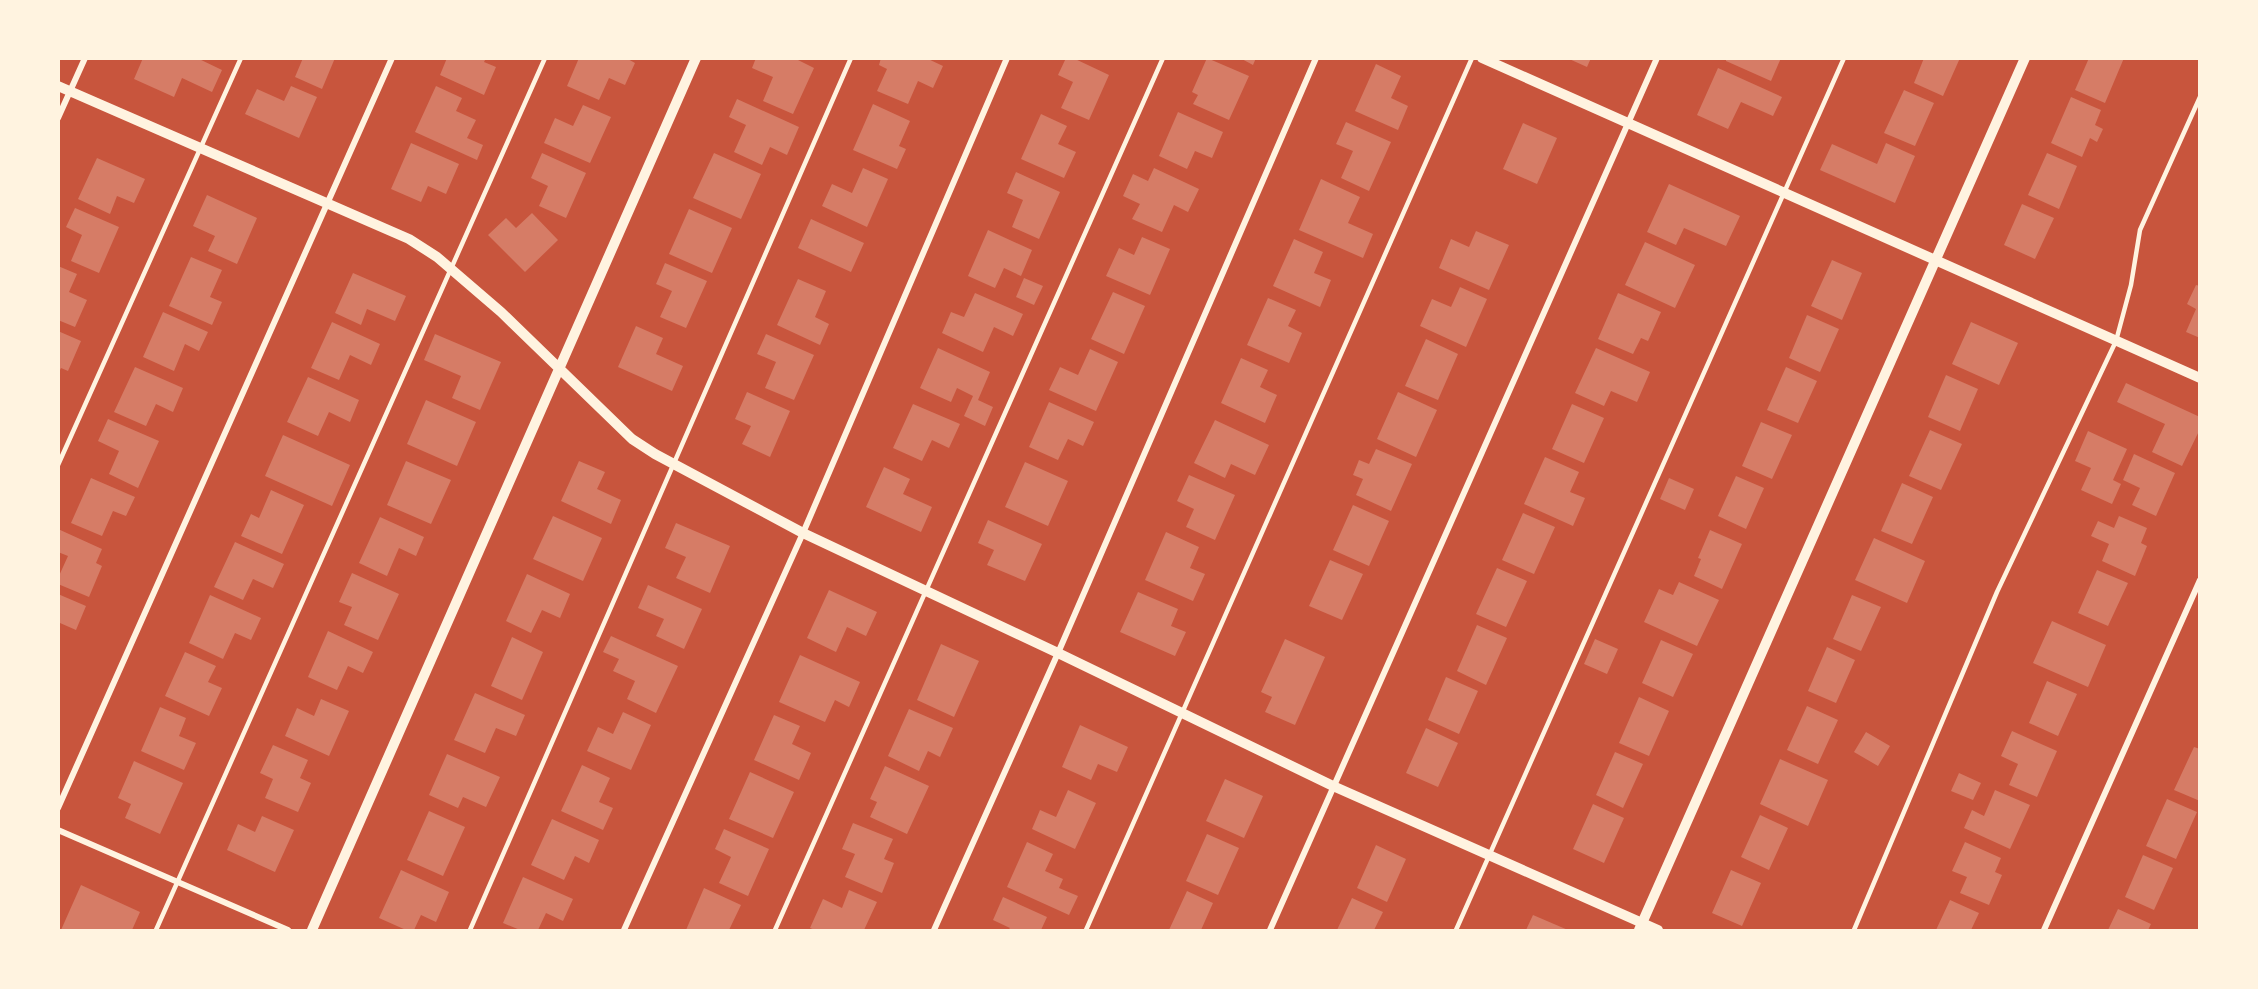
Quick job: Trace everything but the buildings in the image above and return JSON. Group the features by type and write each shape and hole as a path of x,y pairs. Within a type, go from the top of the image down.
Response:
{"street":[{"path":"58,118 85,58"},
{"path":"58,808 392,58"},
{"path":"312,930 696,58"},
{"path":"624,930 803,533 1008,58"},
{"path":"934,930 1058,653 1316,58"},
{"path":"1482,58 2199,378"},
{"path":"1270,930 1657,58"},
{"path":"1641,927 2025,58"},
{"path":"58,86 409,240 437,257 501,312 632,439 803,533 1333,786 1489,855 1641,927 1658,930"},
{"path":"2044,930 2199,580"},
{"path":"58,830 288,930"}],"lane":[{"path":"58,465 241,58"},
{"path":"156,930 545,58"},
{"path":"470,930 672,463 851,58"},
{"path":"775,930 1163,58"},
{"path":"1086,930 1472,58"},
{"path":"1456,930 1844,58"},
{"path":"1854,930 1997,592 2116,341 2131,285 2140,230 2199,97"}]}
